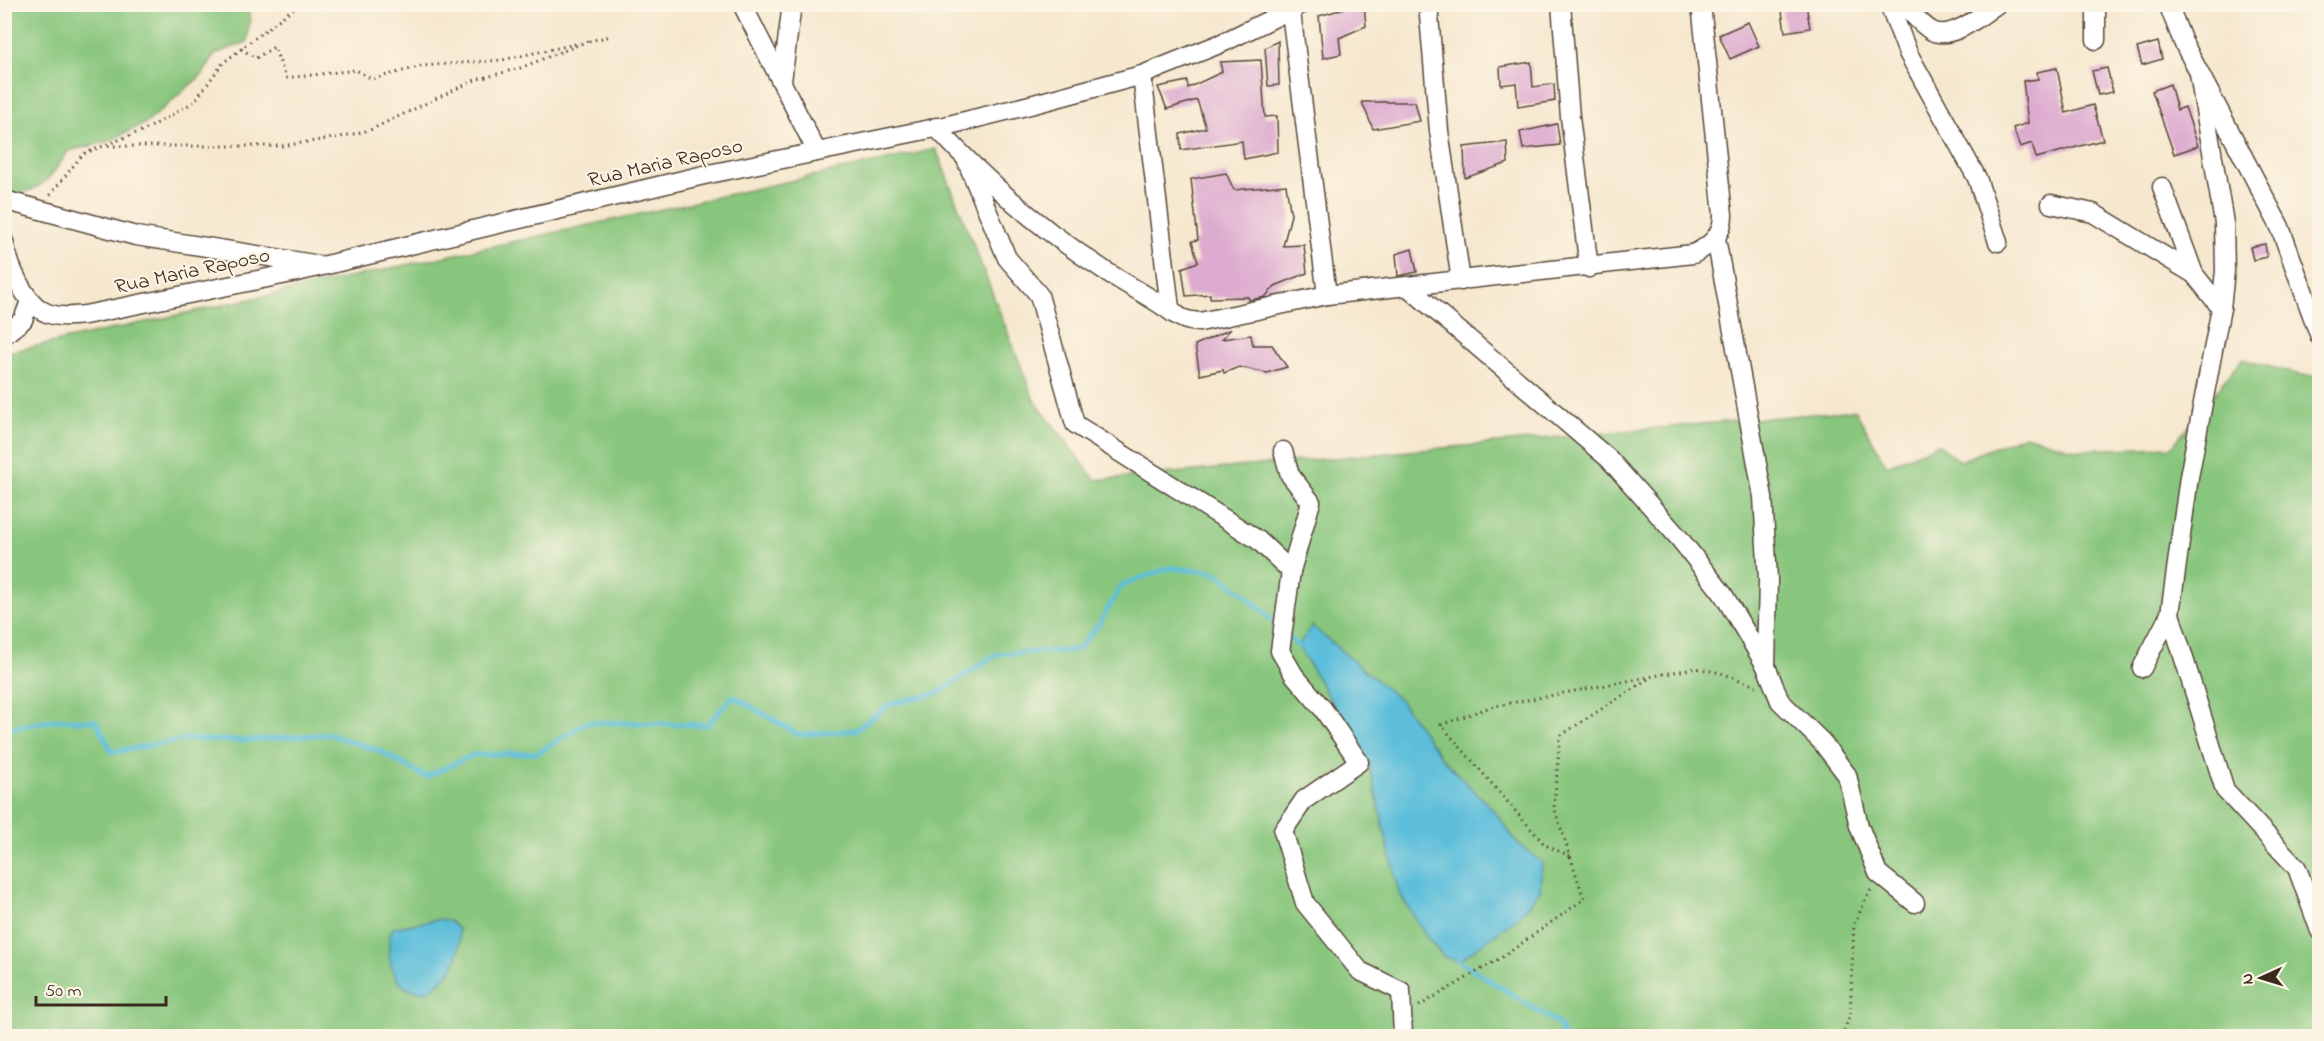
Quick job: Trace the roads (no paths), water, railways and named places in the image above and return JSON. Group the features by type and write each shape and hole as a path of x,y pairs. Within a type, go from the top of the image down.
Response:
{"street":[{"path":"741,4 817,152"},
{"path":"782,81 792,4"},
{"path":"1428,4 1439,131 1461,281"},
{"path":"1561,4 1568,95 1589,268"},
{"path":"936,127 967,162 1015,204 1105,271 1151,296 1178,317 1187,321 1200,322 1327,296 1589,268 1693,254 1705,248 1716,238 1723,226 1722,194 1701,4"},
{"path":"1889,4 1908,53 1977,178 1998,242"},
{"path":"1903,4 1931,31 1939,33 1957,29 1997,4"},
{"path":"2096,4 2096,40"},
{"path":"2168,4 2199,74 2242,150 2280,227 2319,337"},
{"path":"1297,8 1327,296"},
{"name":"Rua Maria Raposo","path":"30,301 46,313 61,316 85,315 322,266 704,175 936,127 1142,75 1297,8"},
{"path":"2142,668 2170,614 2189,477 2221,308 2225,271 2224,223 2199,74"},
{"path":"1142,75 1167,294 1170,308 1178,317"},
{"path":"967,162 1007,258 1039,295 1075,424 1258,540 1291,571"},
{"path":"2162,187 2194,274 2221,308"},
{"path":"4,200 136,236 322,266"},
{"path":"2051,204 2093,213 2194,274"},
{"path":"1716,238 1763,497 1768,579 1766,666"},
{"path":"4,241 10,260 30,301 23,320 4,335"},
{"path":"1408,287 1609,459 1679,538 1723,594 1766,666 1779,698 1821,741 1847,776 1859,826 1878,873 1915,903"},
{"path":"1283,451 1290,475 1311,502 1291,571 1280,651 1294,675 1323,709 1359,762 1304,800 1283,831 1305,903 1360,971 1401,991 1403,1036"},
{"path":"2170,614 2225,790 2296,868 2319,931"}],"water":[{"path":"1312,626 1401,701 1440,756 1496,813 1518,844 1542,862 1540,890 1521,915 1459,961 1444,957 1428,939 1399,893 1369,764 1298,646"},
{"path":"440,919 451,922 459,930 457,959 454,966 427,992 406,988 396,977 391,964 389,941 393,928"}],"waterway":[{"path":"4,729 56,720 96,721 112,752 188,739 243,741 328,734 380,751 426,777 473,755 538,753 587,722 707,725 733,696 799,735 856,730 890,704 938,693 997,654 1077,650 1099,624 1122,585 1169,568 1215,572 1246,595 1279,627"},
{"path":"1286,634 1298,646"},
{"path":"1459,961 1559,1024 1563,1036"}]}
